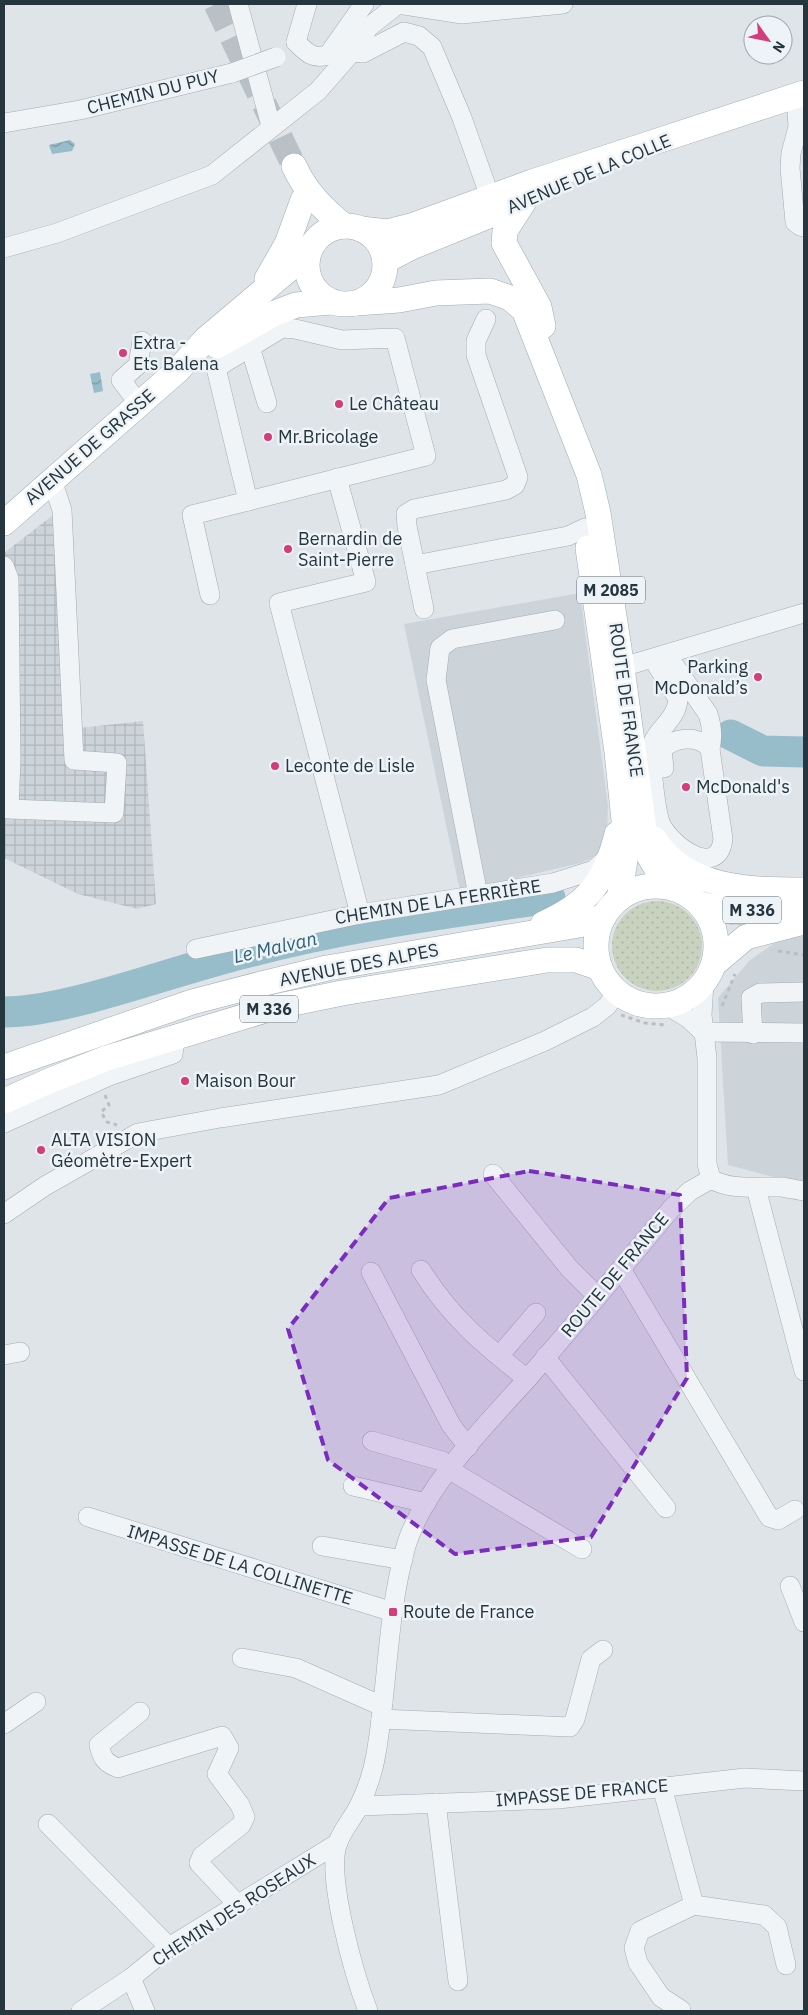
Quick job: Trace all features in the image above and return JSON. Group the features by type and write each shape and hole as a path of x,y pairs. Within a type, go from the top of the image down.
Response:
{"main road":[{"name":"AVENUE DE LA COLLE","path":"385,263 487,207 634,147 694,130 800,94"},
{"name":"AVENUE DE LA COLLE","path":"353,227 387,232 487,207 523,203 694,130"},
{"path":"299,183 322,208 377,242 385,263 383,278 377,289 368,298 344,305 331,302 321,296 313,287 308,276 309,250 299,183"},
{"path":"245,307 287,244 299,183"},
{"path":"523,203 509,224 504,236 504,243 539,307 543,324 538,343"},
{"path":"309,250 324,232 353,227"},
{"name":"AVENUE DE GRASSE","path":"4,523 177,371 206,339 309,250"},
{"name":"ROUTE DE FRANCE","path":"385,263 405,283 436,293"},
{"name":"ROUTE DE FRANCE","path":"356,303 398,300 436,293 490,291 510,298 524,310 589,475 592,520 632,818 655,866 674,888"},
{"name":"AVENUE DE GRASSE","path":"177,371 238,348 255,323 296,305 331,302"},
{"path":"517,936 572,909 596,888 613,850 632,818 676,865 706,880 732,887 804,890"},
{"name":"ROUTE DE FRANCE","path":"612,907 632,818"},
{"path":"651,886 674,888 700,904 707,912 717,943 709,974 670,1016 637,1003 616,1002 600,968 596,947 597,936 612,907 640,888 651,886"},
{"name":"M 336","path":"700,904 736,912 758,910 804,899"},
{"name":"AVENUE DES ALPES","path":"4,1067 192,1002 327,968 579,925 612,907"},
{"name":"M 336","path":"709,974 746,937 772,939 804,922"},
{"name":"AVENUE DES ALPES","path":"4,1101 107,1058 288,1004 561,959 576,960 600,968"}],"street":[{"path":"238,4 271,126"},
{"path":"307,4 296,42 307,54 320,58 328,55 364,4"},
{"path":"4,248 57,233 212,175 271,126 318,91 352,52 381,9 398,4 462,14 563,4"},
{"path":"352,52 363,53 404,32 419,36 432,47 462,118 487,207"},
{"name":"CHEMIN DU PUY","path":"4,123 80,110 232,73 276,56 296,42"},
{"path":"800,94 798,128 790,153 790,168 795,222 800,226 804,226"},
{"name":"AVENUE DE GRASSE","path":"238,348 225,330 236,321 245,307"},
{"path":"424,609 406,526 406,514 414,509 506,490 515,485 518,477 476,355 476,342 486,319"},
{"path":"210,595 192,515 248,501 337,478 426,456 395,338 342,340 295,329 282,328 238,348 216,368 248,501"},
{"path":"139,404 121,380 138,365 142,341"},
{"path":"238,348 267,404"},
{"path":"337,478 366,582 279,604 360,914"},
{"path":"4,566 9,579 11,760 9,809 114,813 117,763 74,760 62,510 52,480"},
{"path":"415,565 568,536 592,520"},
{"path":"613,670 804,613"},
{"path":"478,896 436,680 440,648 452,638 555,620"},
{"path":"660,657 708,714 712,738 710,749 723,840 720,849 714,855 700,858 680,848 667,834 660,822 651,753 654,740 673,716 678,699 660,657"},
{"path":"667,834 671,823 662,751 670,742 695,739 703,741 710,749"},
{"name":"CHEMIN DE LA FERRIÈRE","path":"196,949 360,914 553,883 594,870 613,850"},
{"path":"553,883 571,894 572,909"},
{"path":"772,939 804,929"},
{"path":"709,974 703,1032 707,1058 707,1164 711,1179 718,1183 756,1188 781,1187 804,1191"},
{"path":"753,1034 751,998 760,994 804,992"},
{"path":"4,1214 45,1186 138,1133 229,1116 439,1085 545,1042 593,1018 607,1006 616,1002"},
{"path":"670,1016 688,1018 703,1032 753,1034 804,1033"},
{"path":"4,1123 99,1081 174,1054 176,1036"},
{"path":"4,1057 31,1058"},
{"path":"493,1174 569,1268 598,1296"},
{"name":"ROUTE DE FRANCE","path":"368,2011 360,1990 340,1915 336,1874 338,1843 359,1806 376,1756 393,1612 403,1560 417,1517 468,1447 681,1199 711,1179"},
{"path":"756,1188 804,1371"},
{"path":"621,1269 769,1516 778,1520 795,1510"},
{"path":"421,1270 436,1294 462,1324 526,1379"},
{"path":"370,1272 446,1416 468,1447"},
{"path":"498,1356 536,1312"},
{"path":"546,1357 666,1508"},
{"path":"372,1442 442,1461 450,1470 582,1549"},
{"path":"353,1486 426,1504"},
{"name":"IMPASSE DE LA COLLINETTE","path":"88,1517 393,1612"},
{"path":"322,1546 403,1560"},
{"path":"790,1586 804,1622"},
{"path":"242,1658 282,1663 296,1668 375,1703 382,1711 570,1727 575,1720 591,1659 603,1650"},
{"path":"4,1724 36,1702"},
{"path":"140,1712 99,1745 102,1759 110,1765 118,1768 222,1736 226,1742 229,1748 217,1774 240,1805 245,1816 241,1825 202,1856 199,1862 238,1905"},
{"name":"IMPASSE DE FRANCE","path":"359,1806 558,1799 745,1778 804,1781"},
{"path":"662,1787 694,1905"},
{"path":"436,1803 458,1981"},
{"path":"48,1824 170,1947"},
{"name":"CHEMIN DES ROSEAUX","path":"80,2011 131,1978 170,1947 338,1843"},
{"path":"681,2010 661,1997 638,1963 634,1948 640,1931 694,1905 764,1914 777,1927 786,1964"},
{"path":"131,1978 144,2011"}],"path":[{"path":"772,939 804,955"},
{"path":"722,1006 738,969"},
{"path":"616,1002 645,1024 670,1016"},
{"path":"99,1081 109,1105 101,1112 107,1122 138,1133"}],"highlighted area":[{"path":"529,1171 680,1195 687,1378 591,1537 455,1554 328,1460 288,1329 389,1198"}],"shaded area":[{"path":"57,512 70,729 143,721 156,904 137,909 78,894 4,858 4,553"},
{"path":"580,593 608,806 607,833 597,856 581,863 460,891 404,624"},
{"path":"804,935 804,1185 728,1165 718,998 749,961 780,939"}],"green space":[{"path":"657,901 674,904 689,914 699,929 702,946 699,963 689,978 674,988 657,991 640,988 625,978 615,963 612,946 615,929 625,914 640,904"}],"water":[{"path":"70,140 75,144 72,151 52,154 49,145"},
{"path":"100,372 103,391 94,393 90,374"}],"waterway":[{"name":"Le Malvan","path":"731,735 763,751 804,752"},
{"name":"Le Malvan","path":"4,1012 58,1006 79,1001 226,958 320,935 397,921 550,898"}],"tunnel":[{"path":"216,4 294,166"}],"place":[{"name":"Extra - Ets Balena","path":"123,353"},
{"name":"Le Château","path":"339,404"},
{"name":"Mr.Bricolage","path":"268,437"},
{"name":"Bernardin de Saint-Pierre","path":"288,549"},
{"name":"Parking McDonald’s","path":"758,677"},
{"name":"Leconte de Lisle","path":"275,766"},
{"name":"McDonald's","path":"686,787"},
{"name":"Maison Bour","path":"185,1081"},
{"name":"ALTA VISION Géomètre-Expert","path":"41,1150"},
{"name":"Route de France","path":"393,1612"}]}
